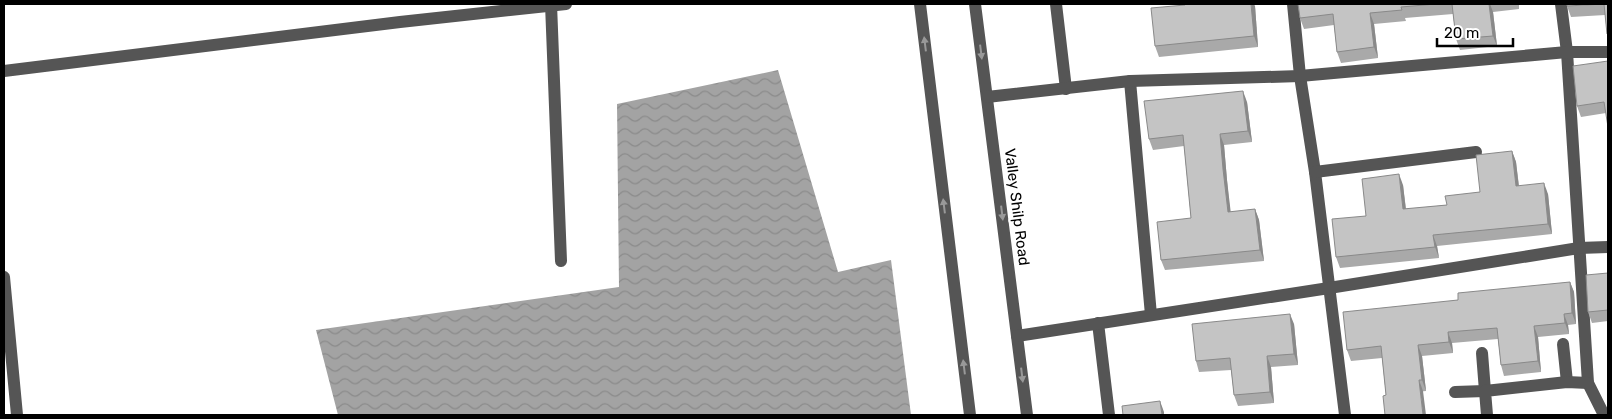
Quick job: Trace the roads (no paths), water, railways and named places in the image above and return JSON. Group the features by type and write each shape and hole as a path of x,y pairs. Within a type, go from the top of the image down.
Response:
{"street":[{"path":"552,4 561,261"},
{"path":"4,71 400,22 552,4 566,4"},
{"path":"920,4 970,415"},
{"name":"Valley Shilp Road","path":"975,4 1027,415"},
{"path":"1056,4 1066,89"},
{"path":"1293,4 1300,76 1315,172 1345,415"},
{"path":"1561,4 1567,52 1588,383 1604,415"},
{"path":"987,97 1130,81 1300,76 1567,52 1608,52"},
{"path":"1130,81 1151,315"},
{"path":"1315,172 1476,152"},
{"path":"1017,336 1579,248 1608,247"},
{"path":"4,277 17,415"},
{"path":"1098,323 1109,415"},
{"path":"1563,344 1567,382"},
{"path":"1482,353 1487,415"},
{"path":"1456,392 1485,391 1567,382 1588,383"}],"water":[{"path":"778,70 838,272 891,260 911,415 338,415 316,330 619,287 617,104"}]}
